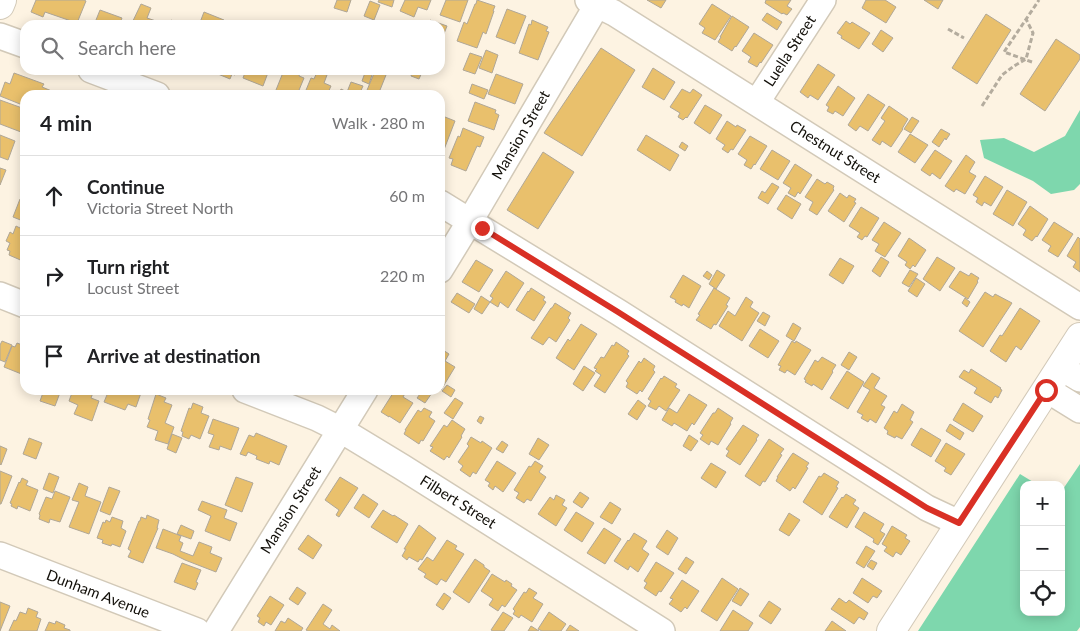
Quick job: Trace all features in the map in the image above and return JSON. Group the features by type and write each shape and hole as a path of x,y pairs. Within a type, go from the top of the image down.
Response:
{"main road":[{"path":"0,5 2,0"},
{"path":"891,631 1046,390 1070,373 1080,336"}],"street":[{"name":"Luella Street","path":"757,102 823,0"},
{"name":"Chestnut Street","path":"595,2 757,102 1080,307"},
{"name":"Mansion Street","path":"445,262 595,2"},
{"path":"0,36 20,43"},
{"path":"104,75 144,90"},
{"path":"445,206 927,508 959,523"},
{"path":"0,296 20,303"},
{"path":"1046,390 1079,408"},
{"name":"Filbert Street","path":"258,395 317,418 341,430 662,631"},
{"name":"Mansion Street","path":"216,631 362,395"},
{"name":"Dunham Avenue","path":"0,556 197,631"}],"path":[{"path":"1032,62 1004,52 1039,0"},
{"path":"982,106 1002,75 1026,59 1033,33 1026,19"},
{"path":"948,29 964,38"}],"green space":[{"path":"1080,110 1080,184 1074,190 1051,194 1033,181 984,158 980,140 1004,138 1034,152 1065,136"},
{"path":"1080,464 1080,627 1077,631 918,631 1020,474 1031,481 1020,481 1020,616 1065,616 1065,486"}],"building":[{"path":"36,0 86,1 78,20 68,20 45,12 43,17 31,12"},
{"path":"337,0 351,0 347,12 334,8"},
{"path":"379,0 394,0 392,7 378,2"},
{"path":"405,0 431,0 427,10 418,7 414,17 400,11"},
{"path":"446,0 468,0 460,22 440,15"},
{"path":"477,0 495,6 486,34 483,32 477,48 457,41 464,22 467,24"},
{"path":"647,0 666,0 661,8"},
{"path":"766,0 791,0 787,6 792,9 787,15 782,14 765,3"},
{"path":"866,0 885,0 896,7 886,23 862,8"},
{"path":"924,0 943,0 938,9"},
{"path":"370,1 380,5 374,20 364,16"},
{"path":"141,4 151,8 147,18 153,20 133,20"},
{"path":"712,4 731,16 715,40 702,33 705,28 699,24"},
{"path":"507,9 526,16 515,44 496,37"},
{"path":"100,10 122,18 121,20 96,20"},
{"path":"204,12 224,20 201,20"},
{"path":"767,13 782,22 777,30 762,20"},
{"path":"986,14 1011,30 977,84 952,68"},
{"path":"732,16 749,27 732,51 718,42"},
{"path":"532,20 548,27 546,31 549,32 538,60 519,53"},
{"path":"846,21 850,24 852,22 870,33 859,49 841,38 842,36 837,33"},
{"path":"881,30 893,38 883,52 872,44"},
{"path":"754,33 773,45 757,67 748,62 751,57 742,51"},
{"path":"1056,39 1080,55 1080,59 1045,111 1020,94"},
{"path":"601,48 635,70 582,156 544,133"},
{"path":"486,50 498,55 492,73 479,68"},
{"path":"470,53 482,57 475,74 463,70"},
{"path":"818,64 835,75 818,100 810,95 808,98 800,92"},
{"path":"653,68 675,82 664,100 642,87"},
{"path":"14,73 44,84 42,87 49,90 20,90 20,104 0,96 5,82 10,84"},
{"path":"496,74 523,84 515,104 488,94"},
{"path":"220,75 232,75 230,79"},
{"path":"244,75 267,75 263,86 243,78"},
{"path":"282,75 299,75 304,78 299,90 276,90"},
{"path":"316,75 327,75 324,83 331,86 329,90 306,90 311,78 314,79"},
{"path":"364,75 372,75 369,84 362,81"},
{"path":"373,75 386,75 380,90 367,90"},
{"path":"411,75 421,75 419,79"},
{"path":"351,82 363,86 361,90 348,90"},
{"path":"472,84 488,90 484,99 469,93"},
{"path":"838,86 855,98 843,116 835,111 833,114 827,111 829,107 826,105"},
{"path":"682,89 690,93 693,89 702,95 687,118 683,120 678,117 680,113 670,107"},
{"path":"868,94 885,105 868,131 860,126 856,131 848,125"},
{"path":"0,100 20,107 20,132 0,124"},
{"path":"475,102 496,110 495,113 499,115 494,130 468,121"},
{"path":"705,105 722,115 710,134 694,123"},
{"path":"889,106 908,119 891,147 882,141 880,145 872,140 885,121 881,118"},
{"path":"445,117 455,121 445,147"},
{"path":"912,117 919,121 911,133 904,129"},
{"path":"727,121 736,127 737,125 746,130 733,150 731,149 728,153 722,149 725,145 716,139"},
{"path":"463,128 484,137 480,147 477,146 466,171 451,165 453,159 449,158"},
{"path":"941,129 950,134 939,147 932,142"},
{"path":"910,134 928,145 915,163 898,152"},
{"path":"0,135 15,141 8,160 0,157"},
{"path":"646,135 679,155 670,171 637,150"},
{"path":"750,136 767,146 751,169 744,165 747,160 738,154"},
{"path":"682,142 688,146 685,151 679,147"},
{"path":"772,150 790,161 778,180 760,169"},
{"path":"935,150 952,161 940,179 932,173 930,176 921,170"},
{"path":"543,152 574,172 538,229 507,210"},
{"path":"966,155 975,162 969,172 976,176 965,194 956,189 954,192 945,186"},
{"path":"795,164 812,175 800,194 798,192 795,197 788,193 791,188 783,183"},
{"path":"0,168 6,170 0,185"},
{"path":"985,176 1003,187 991,206 984,202 982,206 976,202 978,198 973,195"},
{"path":"817,179 825,184 827,182 834,186 834,190 817,215 809,210 813,202 805,197"},
{"path":"772,183 779,187 768,204 758,198 762,191 765,193"},
{"path":"1007,190 1027,202 1013,226 993,214"},
{"path":"840,193 847,198 849,195 856,199 854,202 856,203 844,222 828,211"},
{"path":"786,195 801,204 792,219 777,209"},
{"path":"20,199 20,220 13,217"},
{"path":"1030,206 1048,219 1037,237 1032,241 1023,235 1026,230 1018,224"},
{"path":"861,207 879,218 867,237 865,236 862,240 857,237 860,233 849,226"},
{"path":"884,222 901,233 885,257 875,251 879,244 872,240"},
{"path":"1054,222 1073,234 1058,257 1048,251 1051,246 1042,240"},
{"path":"16,226 20,228 20,260 9,255 10,251 7,250 10,243 6,241 10,232 13,234"},
{"path":"1078,237 1080,239 1080,272 1073,267 1076,262 1067,256"},
{"path":"909,238 926,250 915,267 913,265 910,269 905,265 907,262 898,256"},
{"path":"881,257 889,262 880,277 872,271"},
{"path":"937,257 955,268 940,291 923,279"},
{"path":"840,258 854,266 843,284 829,275"},
{"path":"476,260 493,270 479,292 462,282"},
{"path":"717,270 725,275 716,289 709,284"},
{"path":"910,270 918,274 909,287 902,283"},
{"path":"506,271 524,283 508,308 500,302 498,307 490,302 493,298 490,296"},
{"path":"707,271 712,275 709,280 703,276"},
{"path":"960,271 969,276 971,273 979,278 968,299 949,287"},
{"path":"683,275 701,286 689,308 675,302 676,300 670,297"},
{"path":"916,278 925,284 917,297 908,291"},
{"path":"531,288 545,297 543,300 546,302 534,321 516,310"},
{"path":"714,288 730,298 726,305 728,306 716,325 714,324 711,329 696,320"},
{"path":"985,292 993,297 995,294 1012,303 983,347 959,331"},
{"path":"457,293 475,304 469,313 451,302"},
{"path":"481,296 490,302 482,314 474,309"},
{"path":"746,297 753,302 750,307 759,313 742,341 719,326 728,311 735,316"},
{"path":"965,298 970,302 967,307 962,303"},
{"path":"555,303 571,313 568,318 570,320 556,342 549,337 543,345 531,338"},
{"path":"1020,308 1040,321 1021,350 1016,346 1006,362 990,351"},
{"path":"763,312 770,316 765,326 757,321"},
{"path":"793,323 801,328 794,341 786,336"},
{"path":"581,324 597,334 574,370 556,358 568,339 570,341"},
{"path":"760,329 779,341 768,358 749,346"},
{"path":"2,341 12,345 5,362 0,360 0,345"},
{"path":"792,341 795,343 796,341 811,350 795,375 787,370 785,373 779,370 781,366 778,365"},
{"path":"616,342 629,351 627,354 629,356 605,393 594,386 601,375 594,368 601,357 604,358"},
{"path":"17,343 20,344 20,373 4,367 12,346 15,347"},
{"path":"445,351 449,354 445,361"},
{"path":"849,352 857,357 849,370 841,365"},
{"path":"822,357 836,365 822,390 813,384 812,386 805,382 806,380 804,379 815,360 818,362"},
{"path":"644,358 655,366 653,370 655,372 642,392 640,390 637,394 626,387 628,383 626,381 639,361 641,363"},
{"path":"445,361 455,367 445,383"},
{"path":"584,366 595,373 583,391 573,384"},
{"path":"971,369 1001,388 1002,390 998,398 995,396 991,403 974,393 977,388 959,377 964,370 969,373"},
{"path":"847,371 864,382 848,409 830,398"},
{"path":"872,373 880,378 874,388 887,396 881,405 885,407 876,423 870,419 868,422 861,418 863,415 857,412 870,390 863,386"},
{"path":"664,376 677,384 675,387 680,390 666,411 659,406 656,410 648,406 651,401 648,399"},
{"path":"447,385 455,390 451,397 445,393"},
{"path":"689,394 707,405 694,425 692,423 687,431 674,423 672,426 662,420 669,408 677,413"},
{"path":"42,395 59,395 55,406 40,401"},
{"path":"71,395 92,395 91,398 99,401 92,421 74,414 78,405 69,401"},
{"path":"107,395 140,395 136,407 128,404 125,410 104,402"},
{"path":"156,395 166,398 164,402 172,405 165,423 174,427 168,444 155,440 158,431 147,427 150,420 148,419"},
{"path":"392,395 404,395 403,397 413,403 400,423 381,412"},
{"path":"419,395 431,395 425,403 417,398"},
{"path":"455,398 463,403 453,419 444,413"},
{"path":"638,400 646,406 637,420 628,414"},
{"path":"193,403 203,407 201,413 209,416 200,439 191,435 189,439 182,436 183,432 181,431 189,408 191,409"},
{"path":"963,403 983,416 973,432 953,420"},
{"path":"902,404 914,412 910,420 913,422 902,439 887,434 888,431 884,428 894,411 897,413"},
{"path":"424,408 432,412 429,417 435,421 423,441 421,440 419,444 404,434 418,410 421,412"},
{"path":"718,408 733,418 718,445 711,441 709,445 700,439 703,435 700,433"},
{"path":"480,416 484,418 481,424 477,421"},
{"path":"213,419 239,428 231,450 220,446 219,450 209,447 214,435 208,433"},
{"path":"452,420 465,429 449,458 447,456 444,460 430,451 433,447 430,446 444,425 447,427"},
{"path":"950,424 964,433 960,440 946,431"},
{"path":"743,425 759,435 740,465 726,456 729,451 726,449"},
{"path":"921,428 941,440 931,457 911,445"},
{"path":"256,433 287,446 279,465 270,461 269,464 256,459 257,456 248,452 246,456 240,454 249,435 254,437"},
{"path":"172,434 182,438 176,453 167,449"},
{"path":"689,435 698,441 691,451 683,446"},
{"path":"471,437 481,443 482,441 492,448 476,474 473,472 470,477 460,470 463,466 458,462 469,446 467,444"},
{"path":"29,438 42,443 36,459 23,454"},
{"path":"538,438 549,445 539,460 529,454"},
{"path":"769,439 784,449 765,482 763,481 760,486 745,476"},
{"path":"502,441 508,445 503,453 496,449"},
{"path":"946,443 965,454 951,475 944,471 946,468 935,461"},
{"path":"0,446 7,449 1,465 0,464"},
{"path":"793,453 809,463 795,489 793,487 790,491 776,481"},
{"path":"497,461 516,473 503,492 495,486 493,490 488,486 490,483 485,480"},
{"path":"535,461 543,466 539,472 546,477 531,501 527,499 524,503 516,498 519,493 514,490 529,466 531,467"},
{"path":"711,463 726,472 716,488 701,478"},
{"path":"0,471 12,476 1,504 0,504"},
{"path":"49,473 59,477 53,493 43,489"},
{"path":"824,473 839,482 836,487 838,488 822,515 803,502 819,476 821,477"},
{"path":"236,477 253,483 242,512 225,505"},
{"path":"340,477 358,488 339,517 336,515 339,510 325,500"},
{"path":"22,478 28,481 26,485 38,490 30,511 18,506 17,509 11,506 12,504 10,503"},
{"path":"79,483 88,487 85,496 101,502 89,534 69,527 79,502 72,500"},
{"path":"109,487 120,491 110,515 100,511"},
{"path":"55,491 70,497 60,522 50,519 49,523 39,519 39,514 46,497 52,499"},
{"path":"580,492 589,498 582,508 573,502"},
{"path":"363,494 378,504 369,518 354,508"},
{"path":"846,494 856,500 853,504 859,508 847,528 829,517"},
{"path":"556,495 565,500 562,505 567,508 556,526 538,514 550,497 554,500"},
{"path":"202,501 227,510 224,518 237,523 230,541 205,531 211,516 198,510"},
{"path":"610,502 621,509 612,524 600,517"},
{"path":"383,510 408,524 397,543 371,527"},
{"path":"576,512 594,523 582,542 564,530"},
{"path":"864,512 884,524 880,531 885,534 878,545 873,542 874,539 855,527"},
{"path":"789,513 800,520 789,536 779,530"},
{"path":"147,515 159,520 158,528 143,563 128,557 131,551 128,549 141,517 146,519"},
{"path":"112,517 123,521 121,528 126,531 120,547 102,543 103,540 97,538 103,522 105,523 106,520 110,522"},
{"path":"181,525 194,531 191,539 177,534"},
{"path":"419,525 436,538 422,560 420,559 418,562 409,557 407,560 402,556 406,549 404,549"},
{"path":"892,526 907,535 905,538 910,541 901,555 896,552 893,557 884,551 887,547 882,544"},
{"path":"604,528 621,539 605,564 587,553"},
{"path":"163,529 181,536 179,541 183,543 180,551 193,556 199,542 212,547 210,553 222,558 216,572 156,548"},
{"path":"667,530 678,538 668,555 656,547"},
{"path":"634,533 647,541 642,549 649,554 638,572 630,566 628,570 614,561"},
{"path":"308,535 322,545 313,559 298,549"},
{"path":"447,540 457,546 455,549 464,554 446,582 441,579 437,585 424,577 426,574 418,569 427,557 433,561"},
{"path":"866,546 875,551 864,568 856,563"},
{"path":"686,557 694,562 686,574 678,569"},
{"path":"475,559 490,571 469,603 453,592"},
{"path":"871,560 877,563 873,570 867,566"},
{"path":"656,562 674,573 656,596 644,588 647,583 644,581"},
{"path":"182,563 201,570 195,590 174,582"},
{"path":"492,574 505,582 506,580 517,590 505,607 502,605 498,611 489,605 493,599 481,591"},
{"path":"722,578 738,589 717,621 701,611"},
{"path":"862,578 882,591 877,598 873,596 868,603 853,593"},
{"path":"682,580 699,591 687,609 685,607 681,612 669,604 673,599 670,598"},
{"path":"297,587 306,593 298,605 289,599"},
{"path":"529,588 537,593 533,598 543,604 532,622 521,615 519,618 513,614 515,611 513,609 524,592 526,593"},
{"path":"740,588 749,594 741,606 732,601"},
{"path":"444,593 451,598 443,610 436,605"},
{"path":"270,596 284,605 271,625 266,622 264,626 258,622 260,618 257,616"},
{"path":"839,598 846,603 849,600 868,613 864,620 859,617 854,624 831,609"},
{"path":"769,601 781,609 771,624 759,616"},
{"path":"0,602 10,606 0,631"},
{"path":"323,604 332,610 323,624 330,629 332,625 340,631 306,630"},
{"path":"28,608 38,612 36,617 41,619 37,631 9,631 20,612 26,614"},
{"path":"733,610 753,623 748,631 720,631"},
{"path":"503,612 513,618 504,631 491,630"},
{"path":"549,612 566,624 561,631 542,631 538,629"},
{"path":"288,618 303,628 301,631 275,631 281,621 285,623"},
{"path":"56,621 65,625 64,628 70,631 45,631 49,622 55,624"},
{"path":"832,621 846,631 825,631"},
{"path":"570,625 579,631 566,631"},
{"path":"531,626 539,631 528,631"}],"route":[{"path":"482,228 933,512 959,523 1046,390"}]}
